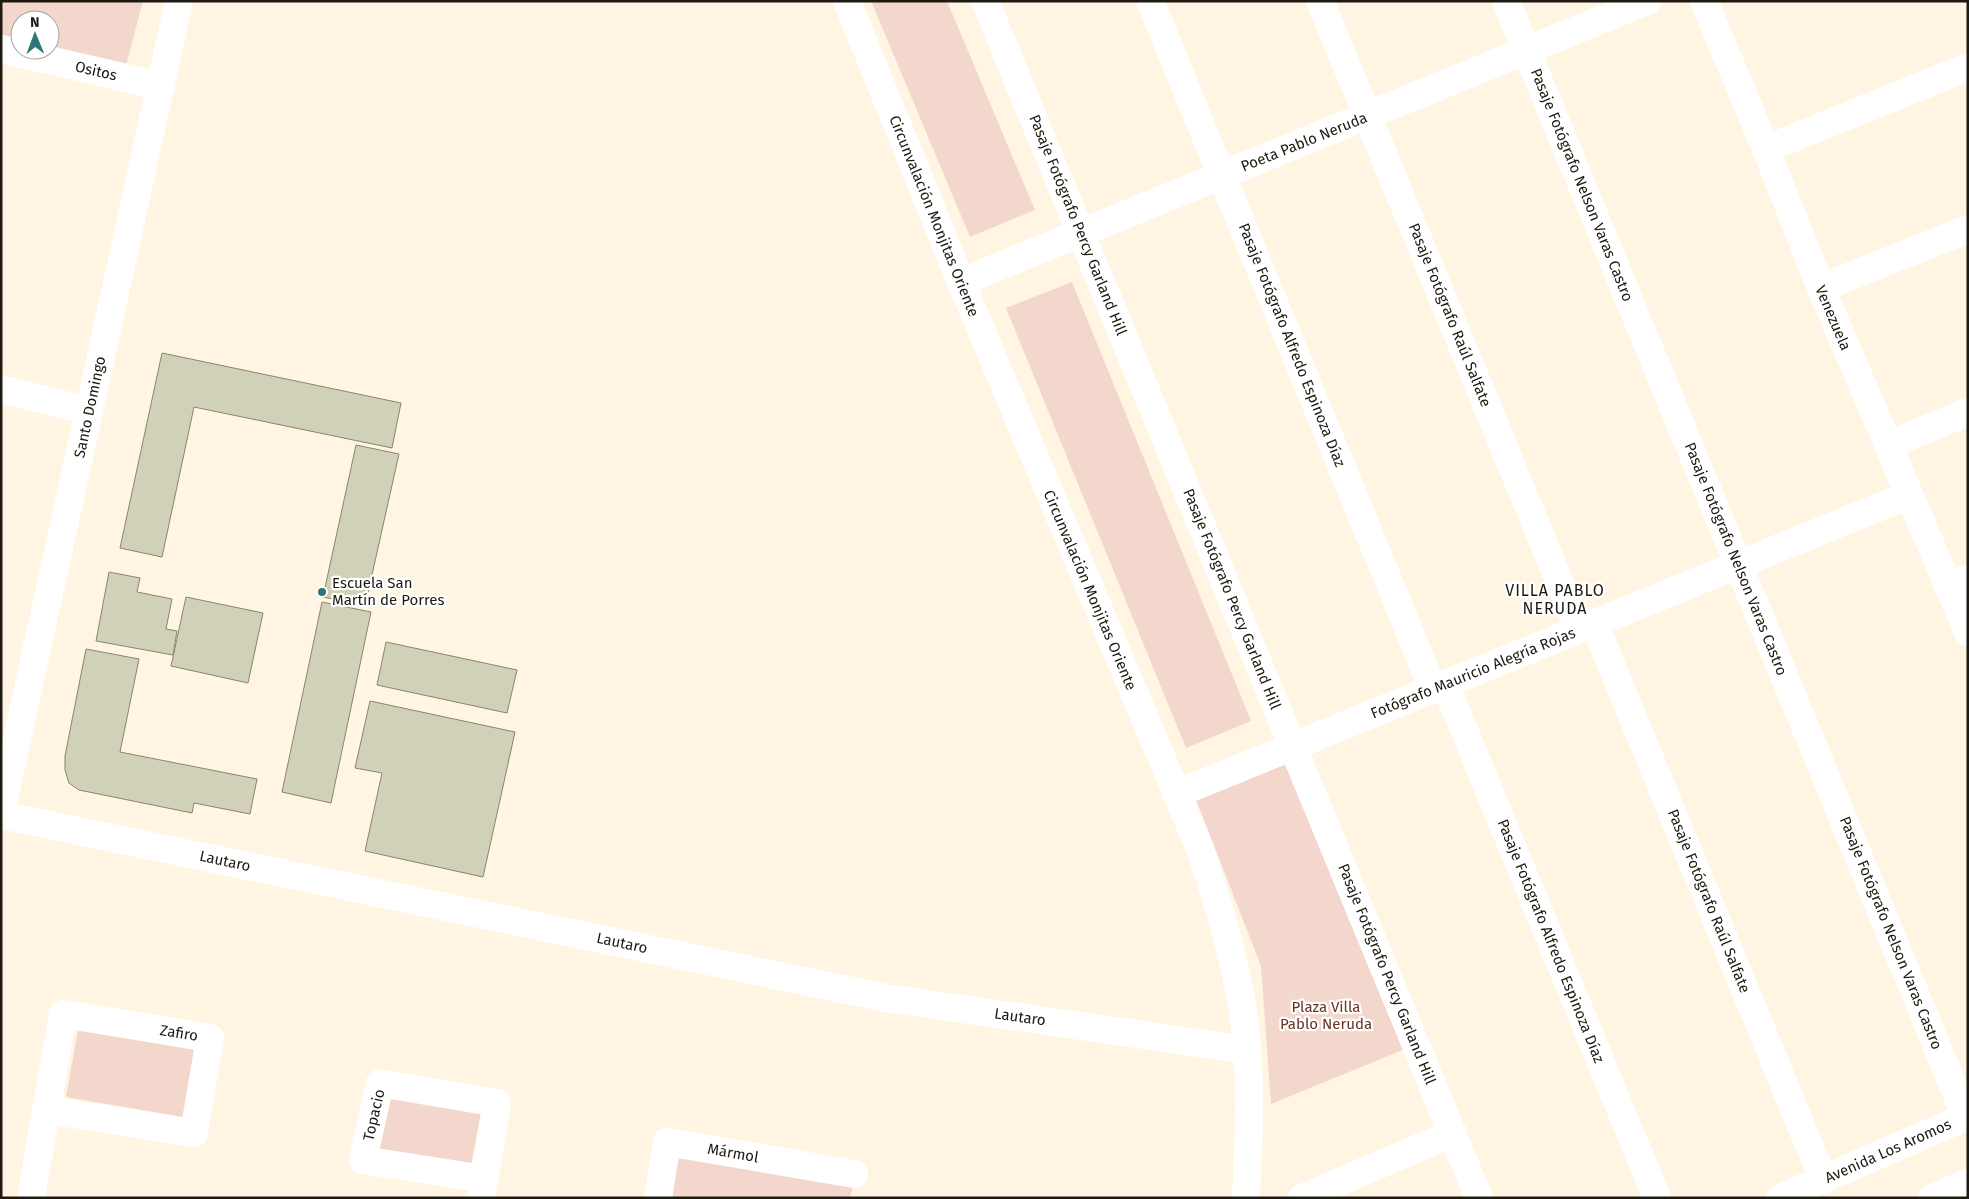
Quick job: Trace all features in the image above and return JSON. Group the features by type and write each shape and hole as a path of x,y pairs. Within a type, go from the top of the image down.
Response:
{"street":[{"name":"Santo Domingo","path":"1,814 179,1"},
{"name":"Circunvalación Monjitas Oriente","path":"847,1 961,282 1200,849 1218,902 1233,956 1243,1012 1247,1050 1250,1118 1246,1198"},
{"name":"Pasaje Fotógrafo Percy Garland Hill","path":"985,1 1479,1198"},
{"name":"Pasaje Fotógrafo Alfredo Espinoza Díaz","path":"1150,1 1221,176 1657,1198"},
{"name":"Pasaje Fotógrafo Raúl Salfate","path":"1320,1 1823,1179"},
{"name":"Pasaje Fotógrafo Nelson Varas Castro","path":"1506,1 1967,1116"},
{"name":"Poeta Pablo Neruda","path":"961,282 1647,1"},
{"name":"Venezuela","path":"1704,1 1766,149 1821,288 1909,495 1958,582 1968,632"},
{"name":"Ositos","path":"1,49 161,86"},
{"path":"1766,149 1968,67"},
{"path":"1821,288 1968,228"},
{"path":"1,389 89,411"},
{"path":"1888,445 1968,412"},
{"name":"Fotógrafo Mauricio Alegría Rojas","path":"1176,794 1909,495"},
{"name":"Lautaro","path":"1,814 886,998 1247,1050"},
{"name":"Zafiro","path":"31,1198 63,1014 210,1038 194,1133 47,1110"},
{"name":"Topacio","path":"380,1083 498,1103 483,1189 364,1160 380,1083"},
{"name":"Avenida Los Aromos","path":"1780,1198 1967,1116"},
{"path":"1302,1198 1453,1133"},
{"name":"Mármol","path":"658,1198 667,1142 854,1174"},
{"path":"1932,1198 1968,1182"}],"green space":[{"path":"1,1 143,1 125,69 60,53 60,10 10,10 10,40 1,38"},
{"path":"871,1 947,1 1035,210 970,237"},
{"path":"1072,282 1251,721 1186,748 1006,308"},
{"name":"Plaza Villa Pablo Neruda","path":"1292,760 1405,1049 1271,1104 1261,966 1195,797"},
{"path":"78,1030 195,1050 183,1117 66,1097"},
{"path":"387,1095 481,1112 470,1170 376,1152"},
{"path":"677,1156 853,1186 850,1198 670,1198"}],"building":[{"path":"162,353 401,403 392,448 194,407 162,557 120,548"},
{"path":"356,445 399,454 365,606 323,597"},
{"path":"109,572 140,578 137,592 172,599 166,629 177,631 173,655 96,641"},
{"path":"186,597 263,613 248,683 171,666"},
{"path":"322,602 371,612 331,803 282,792"},
{"path":"386,642 517,670 507,713 377,685"},
{"path":"86,649 139,659 120,752 257,779 250,814 194,803 192,813 79,790 69,783 65,770 65,756"},
{"path":"370,701 515,732 483,877 365,851 382,773 355,768"}],"place":[{"name":"Escuela San Martín de Porres","path":"322,592"}],"district":[{"name":"VILLA PABLO NERUDA","path":"1555,599"}]}
